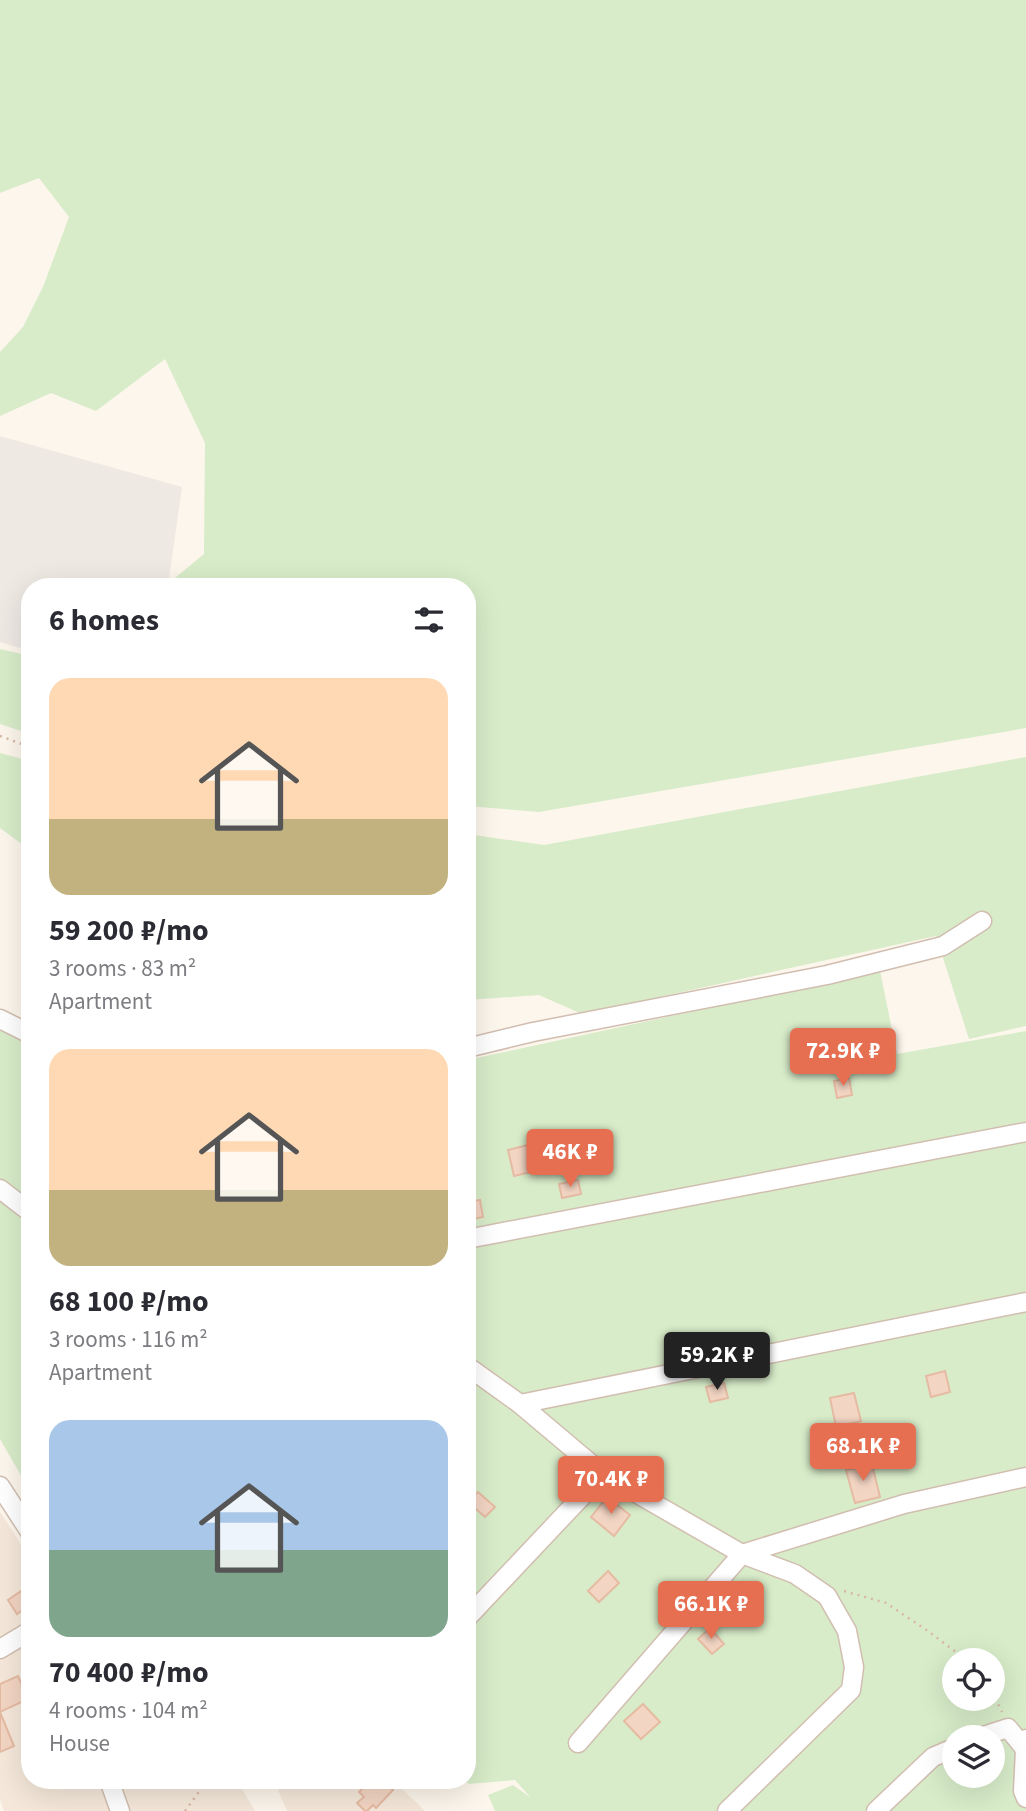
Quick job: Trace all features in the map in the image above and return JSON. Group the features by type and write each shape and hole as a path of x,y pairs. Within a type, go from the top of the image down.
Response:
{"street":[{"path":"476,1046 853,968 943,946 982,921"},
{"path":"0,1019 21,1030"},
{"path":"476,1237 1026,1132"},
{"path":"0,1189 21,1205"},
{"path":"520,1404 1026,1303"},
{"path":"476,1376 520,1404 604,1474 743,1554 795,1574 827,1596 847,1632 854,1667 851,1690 727,1811"},
{"path":"476,1609 604,1474"},
{"path":"578,1743 743,1554 904,1504 1026,1477"},
{"path":"0,1486 21,1518"},
{"path":"0,1650 21,1637"},
{"path":"1005,1729 1008,1728 1025,1744 1023,1791 1026,1798"},
{"path":"876,1811 933,1757 942,1753"},
{"path":"112,1789 120,1811"}],"path":[{"path":"0,736 21,744"},
{"path":"838,1590 886,1603 951,1648"},
{"path":"1002,1711 1008,1728"},
{"path":"185,1811 201,1789"}],"shaded area":[{"path":"0,436 182,487 169,578 21,578 21,648 0,642"},
{"path":"0,1512 21,1544 21,1789 242,1789 255,1811 4,1811 0,1800"},
{"path":"402,1789 425,1811 287,1811 278,1790"}],"green space":[{"path":"0,0 1026,0 1026,728 539,812 476,807 476,578 175,578 204,554 205,443 165,359 96,411 51,393 0,416 0,352 23,327 43,287 69,217 39,178 0,193"},
{"path":"0,649 21,654 21,731 0,724"},
{"path":"0,753 21,759 21,843 0,828"},
{"path":"1026,757 1026,1026 969,1039 936,936 582,1014 539,995 476,999 476,835 544,845"},
{"path":"880,971 897,1054 1026,1031 1026,1811 495,1811 488,1795 513,1785 530,1797 515,1780 476,1783 476,1058"},
{"path":"0,1028 21,1036 21,1475 0,1439"}],"building":[{"path":"849,1078 852,1095 837,1098 834,1081"},
{"path":"528,1145 535,1171 514,1176 508,1150"},
{"path":"578,1180 581,1194 562,1198 559,1184"},
{"path":"480,1200 483,1217 476,1218 476,1201"},
{"path":"945,1371 950,1392 931,1397 926,1376"},
{"path":"724,1383 728,1398 710,1402 706,1387"},
{"path":"854,1393 861,1421 836,1427 830,1398"},
{"path":"872,1464 880,1497 855,1503 846,1470"},
{"path":"478,1492 495,1507 485,1517 476,1509"},
{"path":"607,1497 630,1515 614,1536 591,1517"},
{"path":"608,1571 619,1583 599,1602 588,1591"},
{"path":"21,1591 21,1611 17,1614 8,1600"},
{"path":"710,1628 724,1644 712,1654 698,1639"},
{"path":"18,1676 21,1683 21,1702 0,1712 0,1684"},
{"path":"643,1704 660,1722 641,1739 624,1721"},
{"path":"0,1712 14,1746 0,1752"},
{"path":"362,1789 393,1790 376,1808 373,1805 367,1811 357,1803 364,1797 359,1792"}]}
